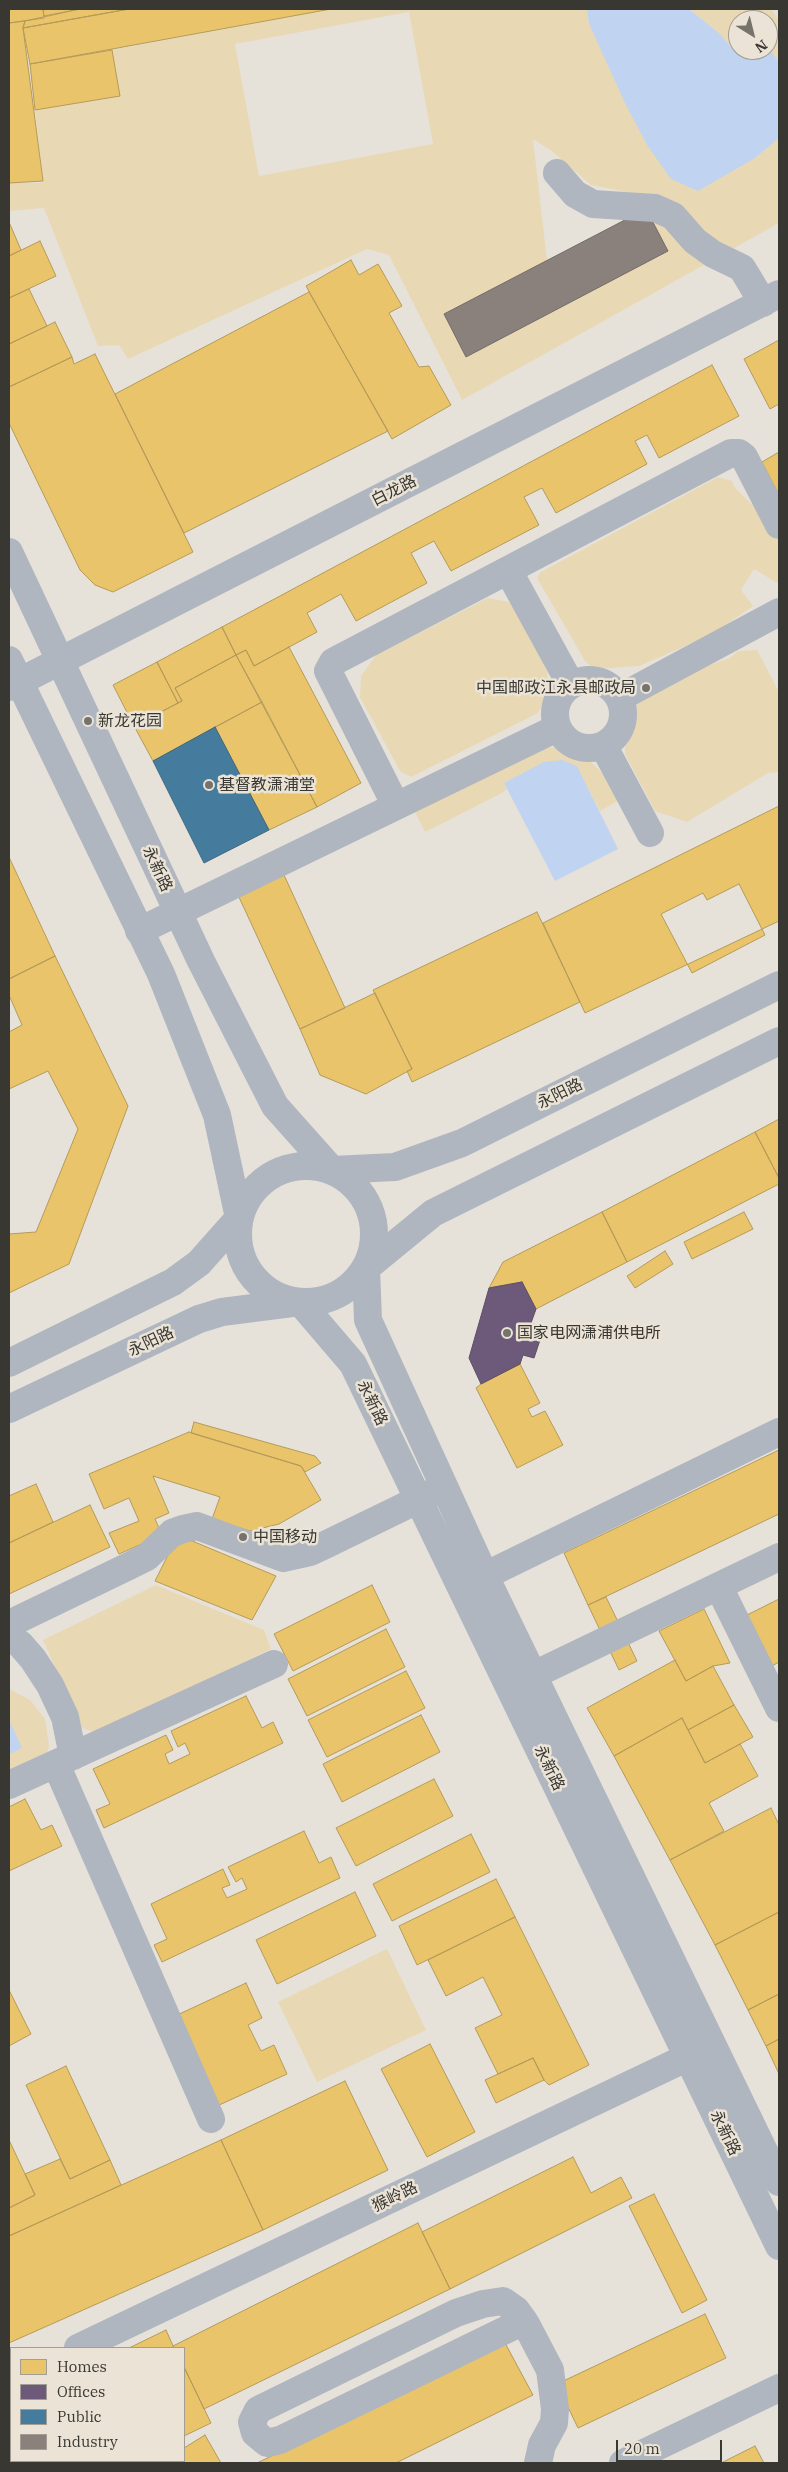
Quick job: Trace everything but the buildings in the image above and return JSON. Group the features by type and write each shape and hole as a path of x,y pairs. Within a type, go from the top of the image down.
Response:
{"street":[{"path":"557,172 575,194 593,204 655,208 673,216 695,241 707,250 742,268 771,299"},
{"name":"白龙路","path":"12,676 60,662 771,299"},
{"path":"396,806 328,671 333,662 731,453 739,453 744,457 779,525"},
{"name":"永新路","path":"9,552 177,912 275,1106 332,1170"},
{"path":"508,570 571,685"},
{"path":"619,698 779,612"},
{"path":"12,676 161,974 217,1115 240,1218"},
{"path":"581,680 593,680 612,689 619,698 622,720 619,730 603,745 592,748 580,747 570,742 558,728 554,713 557,702 563,692 581,680"},
{"path":"139,930 558,728"},
{"path":"603,745 650,833"},
{"name":"永阳路","path":"332,1170 395,1167 462,1143 779,985"},
{"path":"366,1268 373,1250 375,1230 371,1211 362,1194 348,1180 332,1170 313,1166 293,1167 275,1173 259,1184 247,1200 240,1218 238,1238 242,1256 251,1274 264,1288 281,1297 300,1302 319,1301 338,1294 354,1283 366,1268 433,1213 779,1042"},
{"path":"9,1363 173,1282 199,1263 240,1218"},
{"name":"永新路","path":"366,1268 368,1320 444,1486 473,1581"},
{"name":"永新路","path":"300,1302 353,1364 419,1499 473,1581 521,1681 688,2057 775,2228"},
{"name":"永阳路","path":"9,1409 199,1319 222,1312 300,1302"},
{"path":"473,1581 779,1432"},
{"path":"9,1624 147,1557 167,1537 184,1529 197,1526 283,1558 310,1552 444,1486"},
{"path":"521,1681 779,1557"},
{"path":"719,1587 779,1708"},
{"path":"9,1638 20,1644 33,1659 50,1685 66,1717 65,1760 211,2119"},
{"path":"9,1785 274,1664"},
{"name":"永新路","path":"521,1681 714,2048 779,2182"},
{"name":"猴岭路","path":"80,2347 688,2057 714,2048"},
{"path":"524,2321 280,2440 268,2443 255,2433 252,2422 258,2410 456,2313 483,2304 504,2301 516,2310 524,2321 550,2370 555,2409 554,2423 542,2445 538,2463"},
{"path":"623,2463 779,2388"}],"shaded area":[{"path":"331,9 587,9 589,24 647,145 755,158 779,138 779,223 462,400 389,255 367,249 128,359 119,345 98,346 44,208 9,211 9,183 41,183 43,181 35,110 119,96 112,50","holes":["409,12 433,144 259,176 235,44","533,139 552,151 591,185 637,194 667,251 467,357 444,314 547,261"]},
{"path":"689,9 771,9 728,10 728,43 720,34"},
{"path":"778,19 779,20 779,63 777,60"},
{"path":"718,477 732,481 734,487 763,515 779,538 779,584 754,569 741,590 753,606 711,635 639,666 594,669 585,661 537,578 541,572"},
{"path":"488,598 509,602 525,625 547,671 549,693 538,713 411,777 400,771 360,697 361,676 376,655"},
{"path":"757,650 779,692 779,772 768,773 687,822 655,811 625,754 625,724 638,703 682,674 730,658 738,651"},
{"path":"541,747 560,748 587,758 607,778 618,801 600,811 577,767 504,783 507,789 500,794 425,832 415,812"},
{"path":"156,1585 264,1630 271,1649 106,1729 92,1731 82,1728 43,1640"},
{"path":"9,1689 30,1700 45,1719 49,1747 42,1770 9,1785"},
{"path":"387,1949 426,2030 317,2082 278,2002"}],"water":[{"path":"587,9 689,9 720,34 728,43 728,60 777,60 779,63 779,138 755,158 698,191 671,179 647,145 626,105 589,24"},
{"path":"562,760 577,766 618,849 555,881 504,783 544,762"},
{"path":"9,1720 22,1748 9,1754"}],"place":[{"name":"中国邮政江永县邮政局","path":"646,688"},
{"name":"新龙花园","path":"88,721"},
{"name":"基督教潇浦堂","path":"209,785"},
{"name":"国家电网潇浦供电所","path":"507,1333"},
{"name":"中国移动","path":"243,1537"}]}
